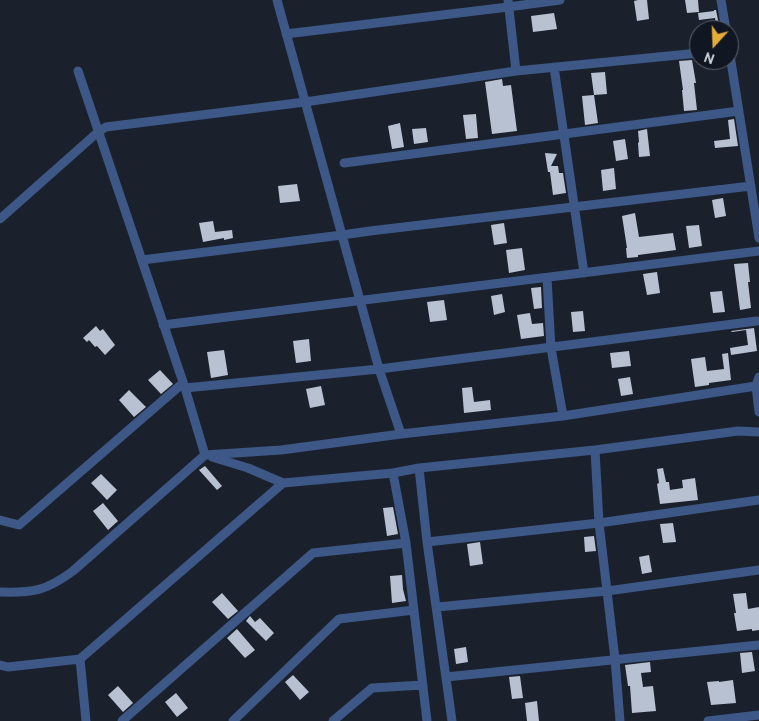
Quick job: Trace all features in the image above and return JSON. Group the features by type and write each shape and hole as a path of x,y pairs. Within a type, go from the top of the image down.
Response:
{"street":[{"path":"277,0 379,369 401,434"},
{"path":"286,34 508,4 560,0"},
{"path":"721,0 724,20"},
{"path":"508,4 516,71"},
{"path":"0,219 99,131 106,127 305,102 516,71 689,54"},
{"path":"554,68 584,273"},
{"path":"732,70 759,238"},
{"path":"78,71 184,385 205,455"},
{"path":"344,163 739,111"},
{"path":"142,260 342,236 380,229 751,186"},
{"path":"163,325 759,251"},
{"path":"547,278 551,348 563,416"},
{"path":"0,520 19,525 184,385 379,369 757,321"},
{"path":"0,592 21,593 43,589 59,581 73,571 205,455 281,450 401,434 563,416 758,382 759,412"},
{"path":"205,455 248,468 283,483 393,473 419,468 595,450 738,431 759,432"},
{"path":"595,450 599,523 615,659 620,721"},
{"path":"419,468 427,542 452,721"},
{"path":"393,473 406,543 427,721"},
{"path":"0,665 8,667 80,659 283,483"},
{"path":"427,542 599,523 759,500"},
{"path":"122,721 313,552 406,543"},
{"path":"436,607 607,591 759,570"},
{"path":"233,721 339,619 414,610"},
{"path":"446,677 759,646"},
{"path":"80,659 86,721"},
{"path":"333,721 372,688 424,685"},
{"path":"708,721 759,715"}],"building":[{"path":"647,0 649,19 637,21 634,1"},
{"path":"685,0 698,0 699,12 687,13"},
{"path":"716,10 718,20 715,18 699,20 698,13"},
{"path":"554,13 557,29 533,32 531,16"},
{"path":"689,60 689,70 694,70 697,110 684,111 679,61"},
{"path":"605,72 607,94 594,95 591,73"},
{"path":"502,79 503,86 511,85 517,131 492,134 485,82"},
{"path":"594,95 598,123 585,125 582,96"},
{"path":"476,114 478,138 466,139 463,115"},
{"path":"734,119 738,146 715,148 714,141 730,139 728,120"},
{"path":"400,123 404,147 392,149 388,126"},
{"path":"426,128 428,142 414,144 412,129"},
{"path":"647,129 650,156 639,157 638,131"},
{"path":"625,139 628,159 616,161 613,141"},
{"path":"545,153 557,154 551,166 558,166 559,173 563,173 566,193 553,195"},
{"path":"614,168 616,189 603,191 601,170"},
{"path":"297,184 300,201 280,203 278,186"},
{"path":"723,198 726,216 715,218 712,200"},
{"path":"635,213 639,237 673,233 676,250 627,258 622,216"},
{"path":"213,221 215,232 232,230 233,238 203,242 199,223"},
{"path":"504,223 507,243 494,245 491,225"},
{"path":"699,225 702,246 689,248 686,226"},
{"path":"522,248 525,270 509,273 506,250"},
{"path":"748,263 751,308 740,310 734,264"},
{"path":"657,272 660,293 647,295 643,274"},
{"path":"541,287 542,308 534,309 531,288"},
{"path":"722,291 725,312 713,313 710,292"},
{"path":"502,294 505,312 494,315 491,296"},
{"path":"444,300 447,320 430,322 427,302"},
{"path":"583,311 585,331 573,332 571,312"},
{"path":"530,313 532,324 543,323 544,336 521,339 517,315"},
{"path":"96,326 100,331 103,329 115,345 105,355 97,346 95,347 89,340 87,342 83,338"},
{"path":"754,328 757,351 731,355 730,348 748,345 746,330 731,331"},
{"path":"309,339 311,361 296,363 293,341"},
{"path":"224,350 228,375 211,378 207,352"},
{"path":"629,351 631,366 612,368 610,353"},
{"path":"728,353 731,380 695,387 691,359 705,357 707,371 724,369 722,354"},
{"path":"160,370 173,384 161,394 148,380"},
{"path":"630,377 633,394 621,396 618,379"},
{"path":"321,386 325,405 310,408 306,389"},
{"path":"472,387 474,402 490,400 491,410 464,413 462,388"},
{"path":"129,390 146,407 134,417 119,400"},
{"path":"205,466 222,486 217,490 199,470"},
{"path":"663,468 670,490 683,488 682,480 695,478 698,500 660,504 657,469"},
{"path":"101,474 117,490 107,500 91,483"},
{"path":"103,503 118,521 108,530 93,511"},
{"path":"393,507 398,534 387,536 383,508"},
{"path":"673,523 676,542 663,543 660,524"},
{"path":"594,536 596,551 585,552 584,537"},
{"path":"480,542 483,564 470,566 467,544"},
{"path":"649,555 652,572 642,574 639,557"},
{"path":"402,575 406,601 392,603 390,576"},
{"path":"222,593 238,611 228,619 212,602"},
{"path":"746,593 748,609 759,607 759,630 737,631 733,594"},
{"path":"250,616 255,622 260,618 274,633 266,641 246,621"},
{"path":"237,629 255,650 245,658 227,638"},
{"path":"466,647 468,662 456,664 454,649"},
{"path":"752,652 755,671 742,673 740,653"},
{"path":"650,662 651,672 641,673 643,687 653,686 656,711 632,713 630,686 628,686 625,665"},
{"path":"293,675 309,692 300,700 285,682"},
{"path":"520,676 523,698 512,699 509,677"},
{"path":"733,680 736,703 711,705 707,682"},
{"path":"118,686 133,703 123,712 108,695"},
{"path":"176,693 188,708 177,717 165,702"},
{"path":"537,701 539,721 527,721 525,703"}]}
